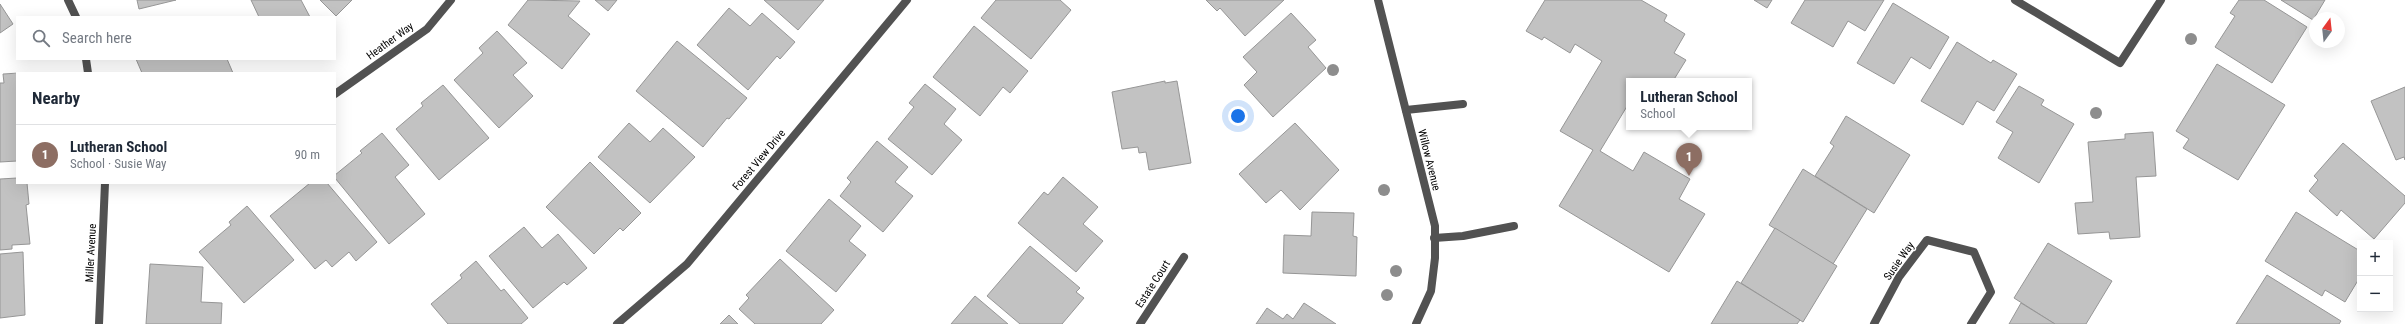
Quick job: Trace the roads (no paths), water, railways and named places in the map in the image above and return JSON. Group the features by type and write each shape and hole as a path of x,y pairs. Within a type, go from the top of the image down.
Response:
{"street":[{"path":"68,0 76,16"},
{"name":"Heather Way","path":"336,93 427,28 451,0"},
{"name":"Forest View Drive","path":"617,324 687,264 907,0"},
{"name":"Willow Avenue","path":"1378,0 1435,226 1431,291 1416,324"},
{"path":"2016,0 2120,63 2160,0"},
{"path":"86,60 88,72"},
{"path":"1406,110 1463,104"},
{"name":"Miller Avenue","path":"99,324 107,184"},
{"path":"1434,238 1464,236 1514,226"},
{"name":"Susie Way","path":"1874,324 1899,277 1927,240 1974,252 1991,292 1971,324"},
{"name":"Estate Court","path":"1140,324 1184,257"}],"place":[{"name":"Lutheran School","path":"1689,176"}]}
